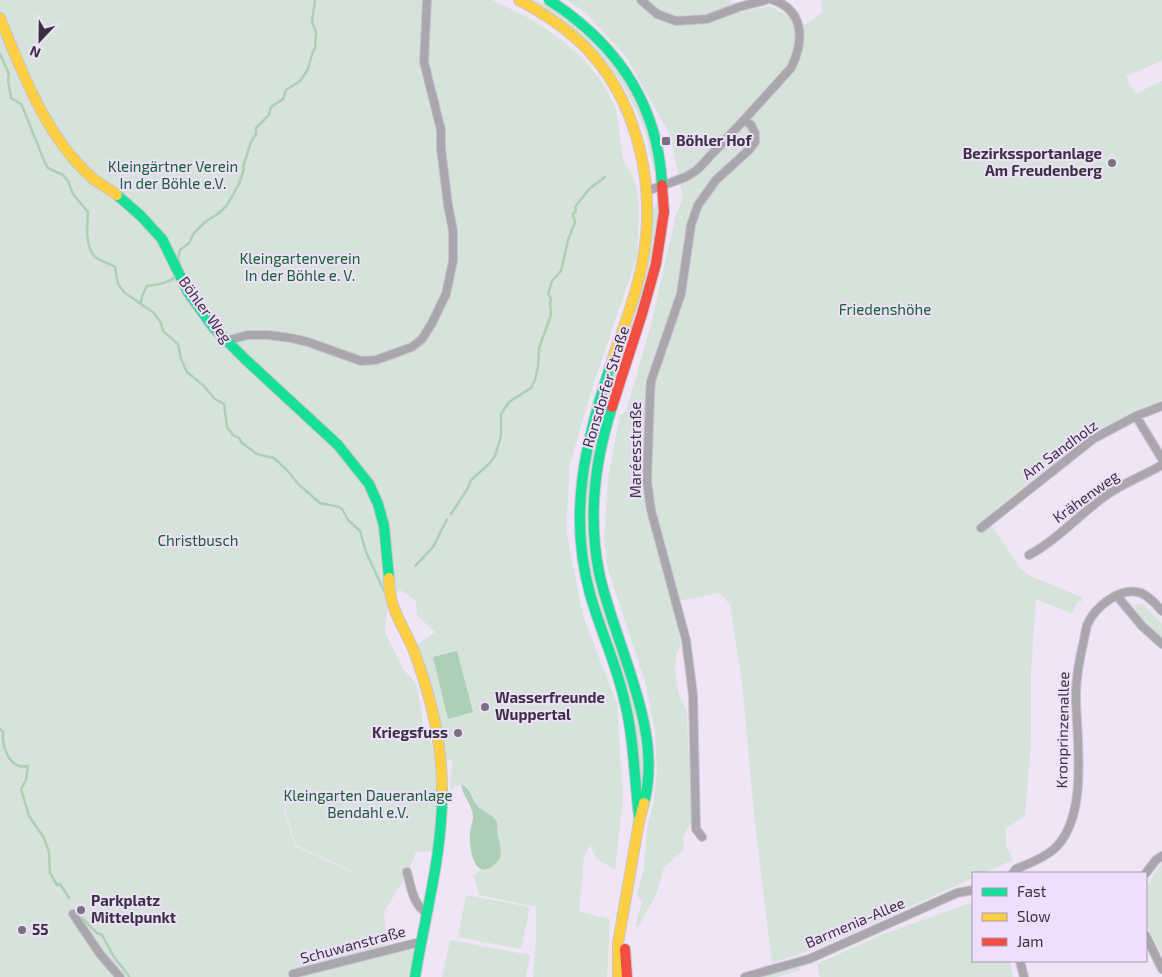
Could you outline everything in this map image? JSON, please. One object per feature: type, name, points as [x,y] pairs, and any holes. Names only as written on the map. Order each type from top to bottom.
[{"type":"main road","name":"Ronsdorfer Straße","points":[[519,0],[546,14],[571,32],[587,47],[607,73],[625,105],[638,140],[645,170],[647,221],[641,270],[592,425],[583,469],[579,517],[583,566],[589,593],[620,682],[628,711],[640,819]]},
{"type":"main road","name":"Ronsdorfer Straße","points":[[549,0],[583,24],[598,38],[613,55],[633,84],[654,130],[663,167],[664,221],[658,261],[605,429],[597,469],[593,507],[594,547],[599,574],[607,603],[632,673],[644,725],[648,785],[640,819],[618,943],[618,977]]},
{"type":"main road","name":"Böhler Weg","points":[[0,18],[40,109],[62,142],[88,174],[145,220],[164,242],[179,276],[193,298],[226,341],[322,430],[354,464],[371,486],[380,510],[387,542],[391,604],[412,644],[422,674],[439,743],[443,780],[439,849],[427,913]]},
{"type":"main road","points":[[415,977],[420,942],[427,913]]},
{"type":"main road","name":"Ronsdorfer Straße","points":[[621,930],[627,977]]},
{"type":"street","points":[[226,341],[248,335],[284,337],[308,342],[361,361],[376,360],[412,347],[422,339],[432,323],[446,294],[453,261],[453,231],[440,130],[424,62],[427,0]]},
{"type":"street","points":[[641,0],[658,14],[667,18],[683,20],[707,19],[739,7],[766,0]]},
{"type":"street","points":[[647,190],[691,175],[697,170],[791,68],[796,58],[799,44],[799,27],[796,16],[781,3],[773,0]]},
{"type":"street","name":"Maréesstraße","points":[[702,836],[696,829],[693,695],[686,640],[651,510],[648,490],[647,447],[650,395],[651,381],[680,294],[691,224],[698,205],[716,180],[749,150],[755,142],[755,133],[751,125],[744,120]]},
{"type":"street","name":"Am Sandholz","points":[[981,528],[1093,439],[1136,416],[1162,406]]},
{"type":"street","points":[[1136,416],[1162,459]]},
{"type":"street","name":"Krähenweg","points":[[1029,555],[1042,548],[1107,495],[1127,482],[1136,480],[1162,465]]},
{"type":"street","name":"Kronprinzenallee","points":[[1014,872],[1016,869],[1053,850],[1061,841],[1070,824],[1073,814],[1079,760],[1076,699],[1077,672],[1090,619],[1100,606],[1124,593],[1140,592],[1162,611]]},
{"type":"street","points":[[1117,596],[1142,626],[1162,644]]},
{"type":"street","points":[[1147,872],[1156,860],[1162,856]]},
{"type":"street","points":[[407,872],[419,908],[427,913]]},
{"type":"street","name":"Barmenia-Allee","points":[[745,977],[809,959],[957,893],[972,890]]},
{"type":"street","points":[[73,914],[100,954],[120,977]]},
{"type":"street","points":[[1147,938],[1162,969]]},
{"type":"street","name":"Schuwanstraße","points":[[293,974],[420,942]]},
{"type":"street","points":[[1020,962],[1024,977]]},
{"type":"green space","name":"Christbusch","points":[[0,0],[492,0],[531,19],[559,38],[580,56],[601,80],[616,109],[623,158],[636,184],[639,210],[637,257],[595,379],[570,463],[566,531],[583,616],[617,704],[623,799],[615,870],[596,858],[590,845],[584,856],[579,912],[610,919],[607,977],[533,977],[536,907],[479,895],[473,875],[482,869],[486,869],[501,848],[497,825],[477,805],[467,787],[461,784],[450,790],[452,760],[442,758],[416,646],[435,632],[417,615],[416,601],[400,590],[388,598],[385,632],[403,669],[416,684],[422,713],[422,732],[429,735],[439,774],[433,851],[416,852],[409,871],[384,912],[389,952],[399,949],[414,950],[409,977],[0,977]],"holes":[[[289,779],[285,810],[296,845],[349,870],[366,885],[349,871],[295,846],[284,810]]]},
{"type":"green space","points":[[529,0],[546,4],[579,28],[613,64],[638,106],[654,152],[657,176],[645,132],[626,91],[614,72],[584,39],[549,12]]},
{"type":"green space","name":"Friedenshöhe","points":[[567,0],[730,0],[736,13],[770,6],[805,25],[823,11],[821,0],[1162,0],[1162,61],[1126,76],[1135,94],[1162,81],[1162,400],[1133,411],[1085,438],[986,517],[1021,569],[1030,576],[1083,598],[1081,602],[1078,601],[1072,614],[1036,599],[1031,671],[1031,742],[1025,816],[1006,828],[1006,846],[1013,860],[986,872],[972,872],[972,878],[849,935],[772,963],[755,824],[742,682],[730,605],[720,593],[673,602],[681,645],[676,655],[675,670],[678,692],[687,712],[688,748],[693,762],[691,824],[683,836],[684,850],[664,867],[656,895],[638,927],[636,927],[642,901],[637,895],[644,868],[647,828],[653,804],[657,771],[655,732],[646,685],[608,569],[604,540],[608,478],[620,415],[626,411],[651,325],[676,215],[683,197],[670,135],[625,55],[586,13]]},
{"type":"green space","points":[[659,198],[650,266],[642,301],[598,437],[591,472],[587,508],[590,559],[599,597],[633,699],[637,718],[642,757],[643,776],[641,787],[589,564],[586,514],[590,468],[599,422],[637,304],[648,259],[654,210]]},
{"type":"green space","points":[[1142,604],[1162,623],[1162,638],[1139,615],[1135,606]]},
{"type":"green space","points":[[1162,864],[1162,954],[1147,924],[1147,887]]},
{"type":"green space","points":[[466,895],[530,907],[521,949],[458,937]]},
{"type":"green space","points":[[972,902],[972,962],[1010,962],[1013,977],[820,977],[817,964],[881,935]]},
{"type":"green space","points":[[450,940],[530,955],[526,977],[442,977]]},
{"type":"green space","points":[[797,966],[802,970],[777,977],[759,977]]},
{"type":"shaded area","points":[[457,651],[473,712],[448,719],[433,657]]},
{"type":"shaded area","points":[[461,784],[469,790],[478,806],[497,821],[501,849],[500,858],[493,866],[486,869],[480,869],[473,859],[470,831],[473,816]]},
{"type":"waterway","points":[[181,267],[178,258],[180,250],[189,243],[194,233],[205,222],[227,205],[239,184],[251,142],[256,134],[256,128],[269,115],[271,107],[283,99],[286,90],[300,81],[308,69],[315,48],[316,32],[312,22],[315,0]]},
{"type":"waterway","points":[[0,54],[9,74],[11,98],[21,104],[45,163],[48,168],[63,175],[68,181],[73,194],[88,212],[88,240],[94,256],[115,267],[118,284],[124,292],[154,313],[161,323],[163,331],[178,344],[181,359],[187,372],[203,385],[215,399],[224,404],[227,427],[233,435],[257,454],[274,458],[298,484],[320,503],[342,509],[348,520],[360,531],[366,552],[385,593]]},
{"type":"waterway","points":[[451,514],[471,480],[495,456],[501,436],[501,414],[509,402],[531,388],[535,380],[539,348],[551,315],[551,299],[548,294],[552,281],[561,271],[568,240],[575,222],[573,214],[576,211],[575,207],[589,189],[605,177]]},
{"type":"waterway","points":[[141,303],[147,286],[166,282],[176,276]]},
{"type":"waterway","points":[[415,566],[433,547],[447,519]]},
{"type":"waterway","points":[[0,729],[3,732],[5,750],[11,761],[21,766],[28,766],[26,780],[21,789],[29,816],[44,838],[49,852],[50,873],[57,885],[60,884],[69,898]]},
{"type":"waterway","points":[[82,918],[97,933],[102,935],[114,957],[129,976]]},
{"type":"traffic: fast","points":[[549,0],[595,36],[614,56],[630,78],[652,128],[659,155],[662,185]]},
{"type":"traffic: fast","points":[[117,195],[141,216],[162,239],[188,292],[213,327],[338,445],[369,484],[378,504],[384,526],[389,578]]},
{"type":"traffic: fast","points":[[610,367],[593,423],[587,451],[582,479],[580,535],[590,594],[617,672],[627,713],[632,742],[639,816]]},
{"type":"traffic: fast","points":[[612,407],[601,447],[595,489],[594,530],[599,572],[606,600],[643,716],[648,745],[648,774],[644,803]]},
{"type":"traffic: fast","points":[[415,977],[437,861],[442,814],[442,790]]},
{"type":"traffic: slow","points":[[519,0],[545,15],[569,33],[602,66],[628,113],[637,139],[643,165],[646,192],[645,246],[635,292],[610,367]]},
{"type":"traffic: slow","points":[[0,18],[26,81],[47,122],[73,159],[95,181],[117,195]]},
{"type":"traffic: slow","points":[[389,578],[394,609],[415,654],[431,704],[438,738],[442,790]]},
{"type":"traffic: slow","points":[[618,977],[618,943],[644,803]]},
{"type":"traffic: jam","points":[[612,407],[656,264],[664,212],[662,185]]},
{"type":"traffic: jam","points":[[625,949],[627,977]]},
{"type":"place","name":"Böhler Hof","points":[[666,141]]},
{"type":"place","name":"Bezirkssportanlage Am Freudenberg","points":[[1112,163]]},
{"type":"place","name":"Wasserfreunde Wuppertal","points":[[485,707]]},
{"type":"place","name":"Kriegsfuss","points":[[458,733]]},
{"type":"place","name":"Parkplatz Mittelpunkt","points":[[81,910]]},
{"type":"place","name":"55","points":[[22,930]]},
{"type":"park label","name":"Kleingärtner Verein In der Böhle e.V.","points":[[173,176]]},
{"type":"park label","name":"Kleingartenverein In der Böhle e. V.","points":[[300,268]]},
{"type":"park label","name":"Kleingarten Daueranlage Bendahl e.V.","points":[[368,804]]}]
